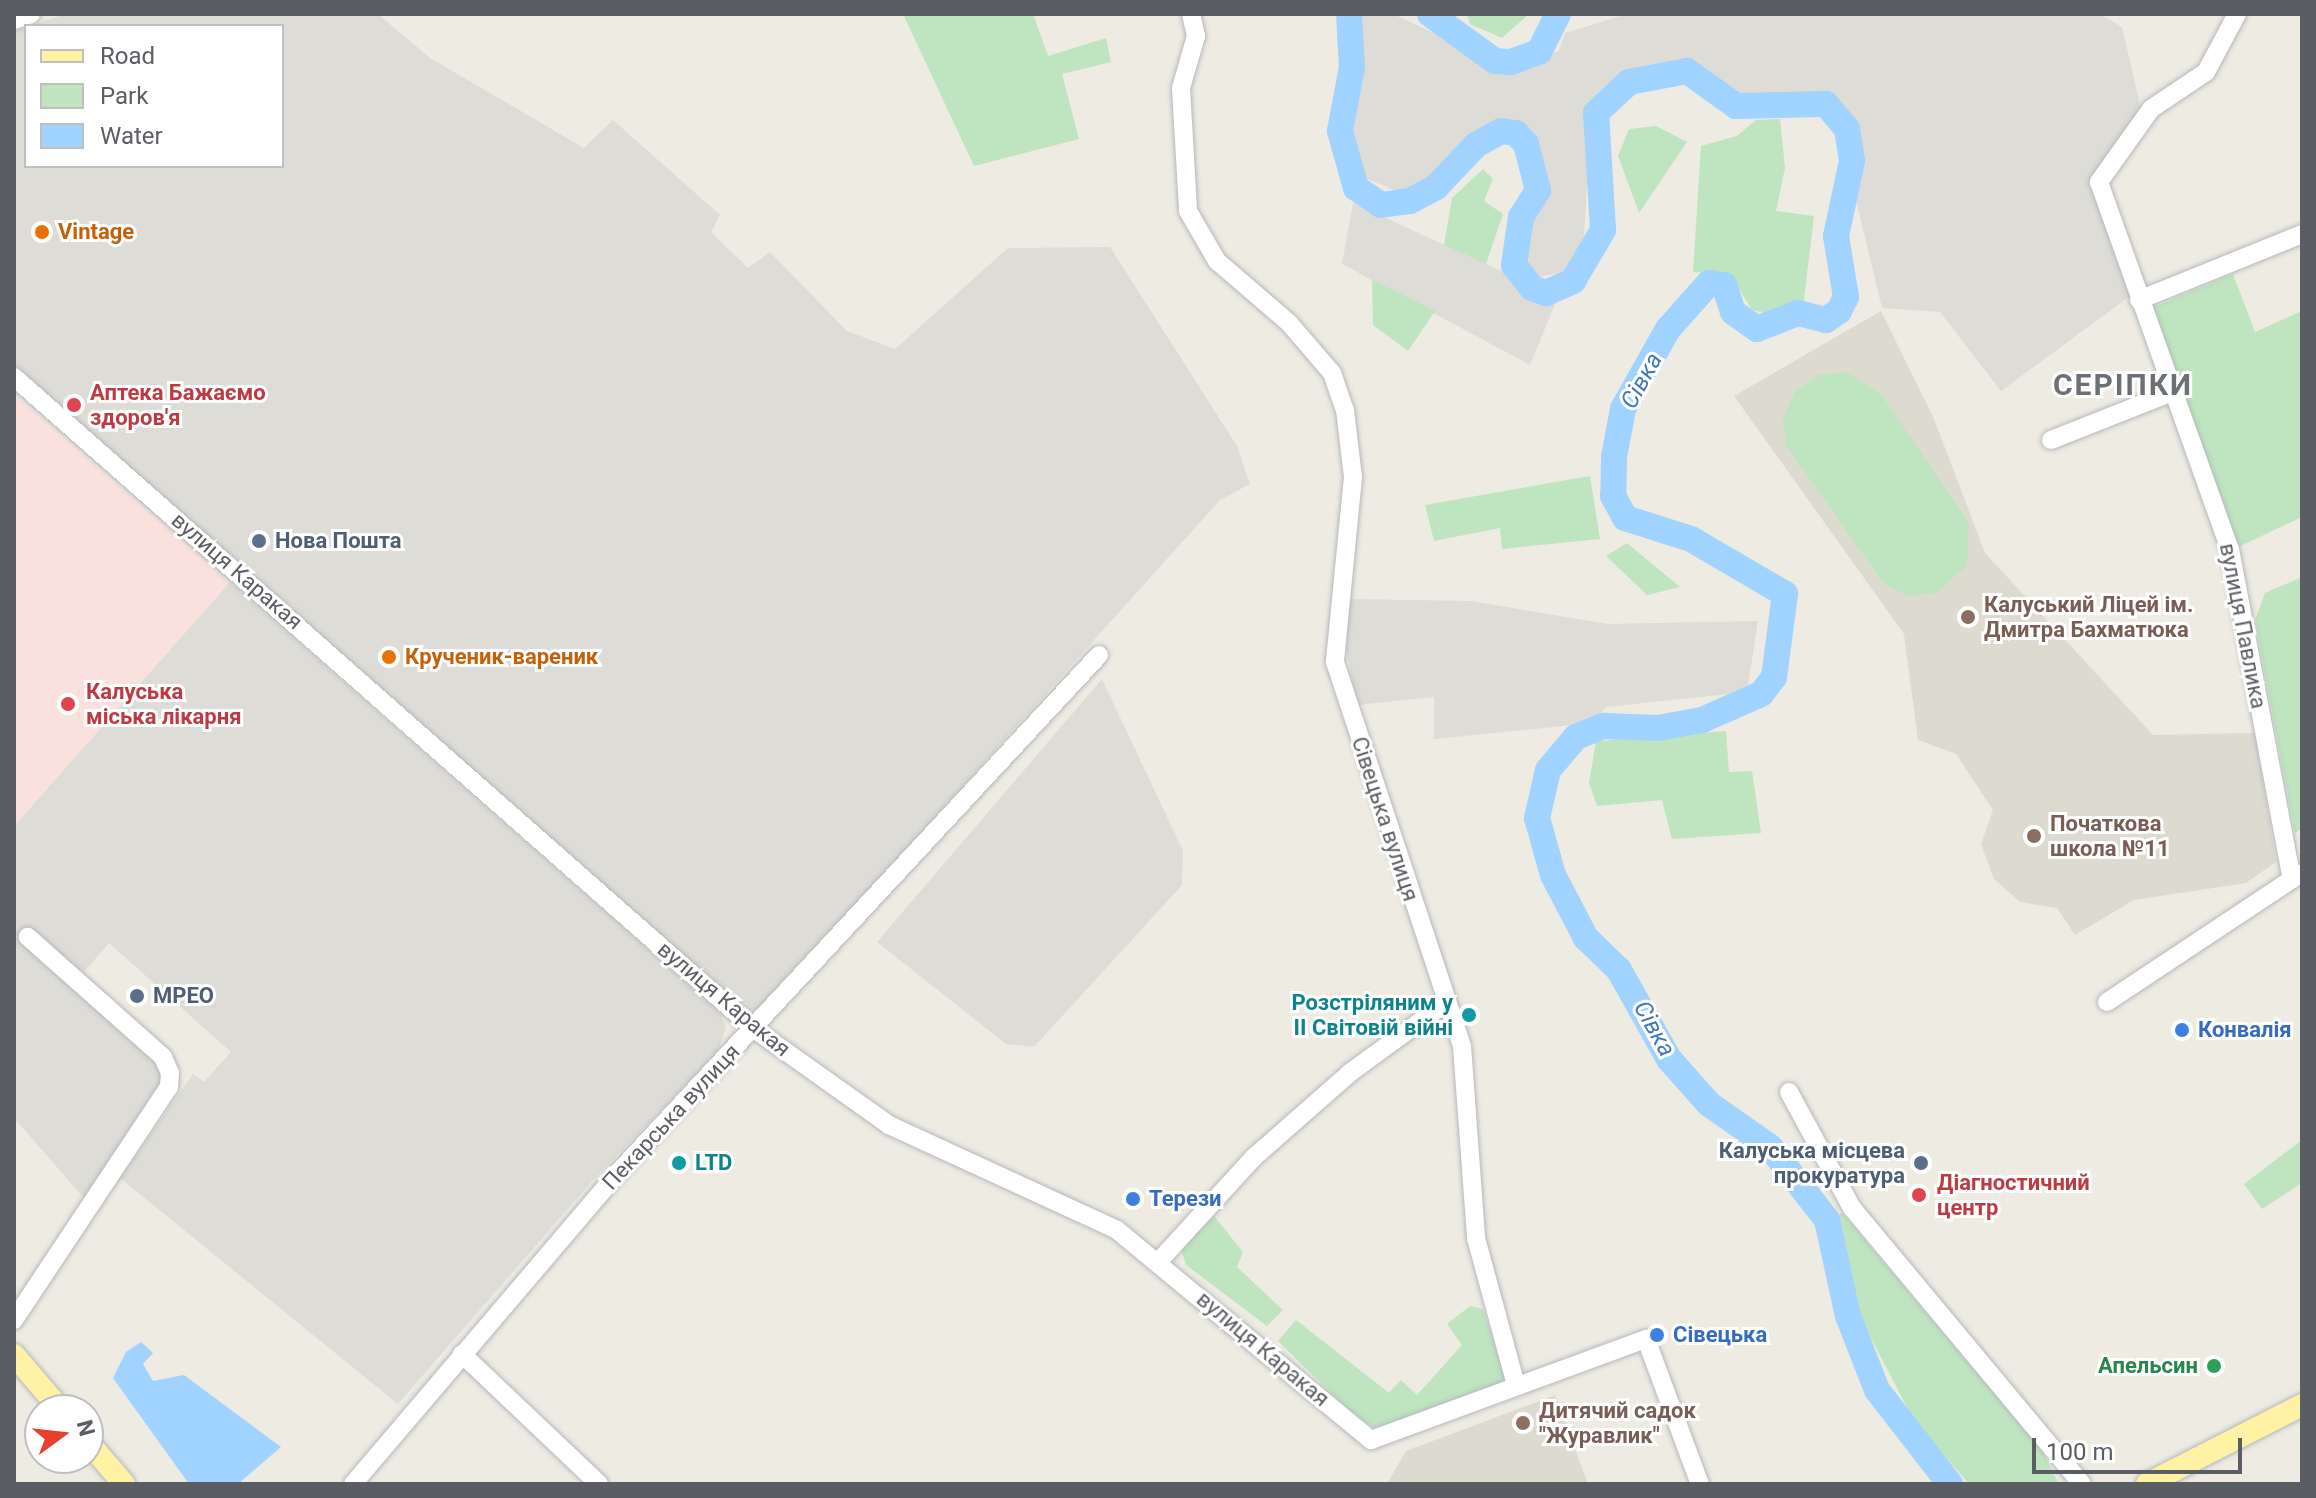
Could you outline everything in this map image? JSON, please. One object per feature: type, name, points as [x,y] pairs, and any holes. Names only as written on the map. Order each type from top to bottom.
[{"type":"main road","points":[[14,1355],[47,1394]]},
{"type":"main road","points":[[2147,1484],[2302,1405]]},
{"type":"main road","points":[[104,1461],[124,1484]]},
{"type":"street","points":[[14,20],[31,14]]},
{"type":"street","name":"Сівецька вулиця","points":[[1191,14],[1196,36],[1181,88],[1188,211],[1217,261],[1289,323],[1332,373],[1345,410],[1353,477],[1335,662],[1447,1002],[1468,1091],[1476,1238],[1516,1385]]},
{"type":"street","name":"вулиця Павлика","points":[[2237,14],[2206,72],[2151,109],[2099,182],[2230,549],[2297,876]]},
{"type":"street","points":[[2139,300],[2302,234]]},
{"type":"street","name":"вулиця Каракая","points":[[14,377],[754,1029],[889,1125],[1117,1230],[1160,1260],[1371,1440],[1516,1385]]},
{"type":"street","points":[[2051,440],[2172,392]]},
{"type":"street","name":"Пекарська вулиця","points":[[353,1484],[462,1354],[754,1029],[1099,655]]},
{"type":"street","points":[[2107,1002],[2297,876]]},
{"type":"street","points":[[14,1320],[169,1087],[170,1073],[163,1057],[28,937]]},
{"type":"street","points":[[1160,1260],[1253,1158],[1351,1072],[1447,1002]]},
{"type":"street","points":[[1789,1092],[1852,1208],[2082,1484]]},
{"type":"street","points":[[1516,1385],[1646,1339],[1700,1484]]},
{"type":"street","points":[[462,1354],[599,1484]]},
{"type":"shaded area","points":[[66,14],[378,14],[430,58],[584,148],[613,120],[720,215],[711,232],[748,268],[770,252],[847,331],[895,349],[1008,248],[1110,247],[1237,446],[1250,484],[1220,500],[754,1018],[14,365],[14,31],[24,28],[24,168],[284,168],[284,24],[35,24]]},
{"type":"shaded area","points":[[1360,14],[1393,14],[1509,68],[1559,51],[1565,33],[1627,14],[2099,14],[2122,27],[2142,113],[2093,180],[2130,296],[2001,391],[1940,312],[1882,308],[1856,200],[1859,154],[1843,114],[1821,100],[1738,101],[1691,67],[1627,78],[1591,109],[1584,237],[1570,271],[1540,277],[1525,262],[1541,169],[1515,128],[1470,142],[1411,197],[1358,175],[1348,133]]},
{"type":"shaded area","points":[[1353,203],[1558,297],[1530,365],[1342,264]]},
{"type":"shaded area","name":"Калуський Ліцей ім. Дмитра Бахматюка","points":[[1881,311],[1934,419],[1985,553],[2153,735],[2255,733],[2276,862],[2246,883],[2134,900],[2075,935],[2057,908],[2020,902],[1994,879],[1981,844],[1993,810],[1956,754],[1918,740],[1904,634],[1734,396]]},
{"type":"shaded area","name":"Калуська міська лікарня","points":[[14,395],[230,582],[14,826]]},
{"type":"shaded area","points":[[230,582],[720,1013],[726,1027],[718,1051],[592,1181],[398,1404],[120,1178],[193,1074],[204,1082],[231,1052],[109,943],[72,986],[159,1065],[161,1089],[84,1198],[14,1118],[14,826]]},
{"type":"shaded area","points":[[1348,599],[1471,601],[1607,624],[1758,621],[1747,692],[1606,707],[1592,723],[1434,739],[1434,697],[1357,705],[1346,648]]},
{"type":"shaded area","points":[[1102,679],[1183,851],[1182,885],[1034,1047],[1006,1044],[877,942]]},
{"type":"shaded area","name":"Дитячий садок \"Журавлик\"","points":[[1555,1395],[1588,1484],[1387,1484],[1406,1451]]},
{"type":"green space","points":[[903,14],[1033,14],[1048,56],[1106,38],[1111,62],[1062,74],[1079,139],[974,166]]},
{"type":"green space","points":[[1467,14],[1529,14],[1502,38],[1470,24]]},
{"type":"green space","points":[[1780,119],[1785,168],[1776,211],[1814,216],[1803,308],[1779,316],[1752,310],[1730,274],[1693,272],[1701,146],[1737,136],[1756,120]]},
{"type":"green space","points":[[1656,126],[1687,142],[1639,213],[1618,156],[1629,129]]},
{"type":"green space","points":[[1483,169],[1493,179],[1484,201],[1503,214],[1486,264],[1444,245],[1452,198]]},
{"type":"green space","points":[[2233,274],[2255,332],[2302,311],[2302,517],[2234,549],[2149,309]]},
{"type":"green space","points":[[1372,280],[1435,311],[1408,351],[1373,325]]},
{"type":"green space","points":[[1846,372],[1881,394],[1969,523],[1967,565],[1937,593],[1909,596],[1884,584],[1786,445],[1783,417],[1795,391],[1818,375]]},
{"type":"green space","points":[[1590,476],[1600,539],[1502,549],[1500,528],[1434,541],[1425,505]]},
{"type":"green space","points":[[1627,543],[1680,587],[1647,595],[1606,556]]},
{"type":"green space","points":[[2302,577],[2302,828],[2295,833],[2255,620],[2265,593]]},
{"type":"green space","points":[[1726,731],[1729,772],[1752,771],[1761,833],[1672,839],[1662,800],[1597,806],[1589,783],[1596,741]]},
{"type":"green space","points":[[2302,1140],[2302,1183],[2262,1209],[2244,1184]]},
{"type":"green space","points":[[1842,1213],[2041,1449],[2059,1484],[1969,1484],[1913,1419],[1858,1313],[1834,1218]]},
{"type":"green space","points":[[1214,1216],[1243,1252],[1237,1267],[1283,1310],[1267,1326],[1186,1265],[1181,1248]]},
{"type":"green space","points":[[1470,1306],[1483,1309],[1507,1383],[1378,1429],[1357,1418],[1278,1341],[1296,1320],[1389,1393],[1401,1380],[1417,1395],[1462,1345],[1447,1324]]},
{"type":"water","points":[[141,1342],[153,1353],[143,1364],[153,1381],[184,1375],[281,1447],[238,1484],[189,1484],[113,1378],[126,1352]]},
{"type":"waterway","name":"Сівка","points":[[1349,14],[1352,67],[1340,131],[1356,188],[1381,205],[1410,201],[1436,187],[1476,145],[1501,131],[1516,133],[1526,144],[1538,190],[1521,217],[1514,265],[1532,288],[1546,293],[1573,281],[1603,230],[1596,113],[1629,82],[1687,71],[1736,106],[1826,104],[1847,129],[1852,161],[1836,236],[1846,297],[1839,311],[1826,320],[1798,313],[1757,329],[1733,312],[1724,285],[1709,283],[1668,329],[1623,409],[1614,457],[1613,496],[1625,518],[1691,539],[1785,594],[1774,677],[1761,694],[1702,720],[1658,728],[1603,726],[1576,737],[1548,770],[1537,818],[1553,875],[1586,938],[1619,970],[1669,1059],[1709,1104],[1770,1147],[1827,1220],[1848,1316],[1877,1390],[1950,1484]]},
{"type":"waterway","name":"Сівка","points":[[1430,14],[1495,61],[1511,62],[1539,52],[1558,14]]},
{"type":"place","name":"Vintage","points":[[42,232]]},
{"type":"place","name":"Аптека Бажаємо здоров'я","points":[[74,405]]},
{"type":"place","name":"Нова Пошта","points":[[259,541]]},
{"type":"place","name":"Калуський Ліцей ім. Дмитра Бахматюка","points":[[1968,617]]},
{"type":"place","name":"Крученик-вареник","points":[[389,657]]},
{"type":"place","name":"Калуська міська лікарня","points":[[68,704]]},
{"type":"place","name":"Початкова школа №11","points":[[2034,836]]},
{"type":"place","name":"МРЕО","points":[[137,996]]},
{"type":"place","name":"Розстріляним у II Світовій війні","points":[[1469,1015]]},
{"type":"place","name":"Конвалія","points":[[2182,1030]]},
{"type":"place","name":"LTD","points":[[679,1163]]},
{"type":"place","name":"Калуська місцева прокуратура","points":[[1921,1163]]},
{"type":"place","name":"Діагностичний центр","points":[[1919,1195]]},
{"type":"place","name":"Терези","points":[[1133,1199]]},
{"type":"place","name":"Сівецька","points":[[1657,1335]]},
{"type":"place","name":"Апельсин","points":[[2214,1366]]},
{"type":"place","name":"Дитячий садок \"Журавлик\"","points":[[1523,1423]]},
{"type":"district","name":"СЕРІПКИ","points":[[2123,385]]}]
